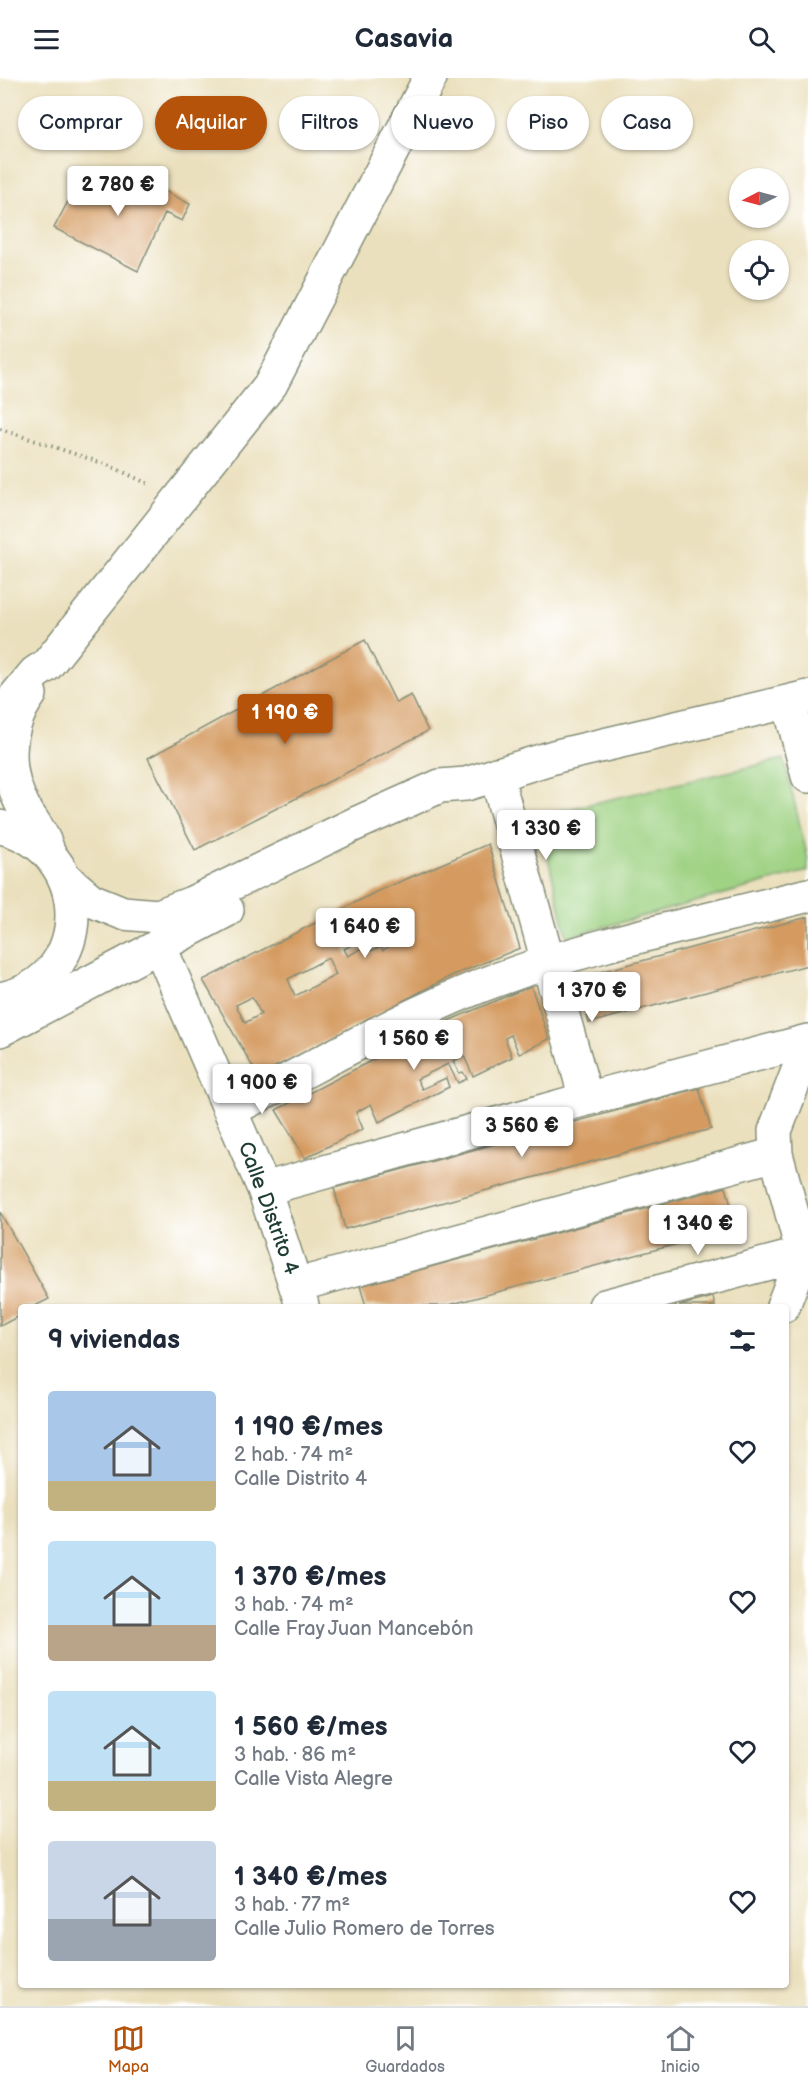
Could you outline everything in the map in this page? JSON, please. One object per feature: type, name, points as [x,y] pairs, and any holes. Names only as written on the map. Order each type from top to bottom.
[{"type":"street","points":[[0,715],[35,673],[47,665],[181,500],[271,384],[430,78]]},
{"type":"street","points":[[4,1001],[43,979],[65,950],[73,914],[57,865],[16,788],[9,751],[16,719],[23,703],[42,678],[47,665]]},
{"type":"street","points":[[0,827],[33,839],[91,900],[123,913],[158,916],[192,903],[440,786],[481,779],[593,747],[799,699],[808,776]]},
{"type":"street","points":[[0,1030],[332,854],[447,802],[481,779]]},
{"type":"street","points":[[481,779],[548,962],[586,1099]]},
{"type":"street","points":[[232,1109],[439,1004],[548,962],[808,895]]},
{"type":"street","points":[[43,979],[56,979],[81,970],[129,948],[159,945]]},
{"type":"street","name":"Calle Distrito 4","points":[[159,945],[232,1109],[264,1189],[300,1296]]},
{"type":"street","points":[[264,1189],[586,1099],[808,1043]]},
{"type":"street","points":[[784,1304],[803,1254],[776,1154],[775,1131],[808,1043]]},
{"type":"street","points":[[300,1296],[776,1154]]},
{"type":"street","points":[[613,1304],[803,1254]]},
{"type":"path","points":[[0,429],[108,465],[181,500]]},
{"type":"green space","points":[[784,759],[808,859],[808,871],[567,937],[538,816]]},
{"type":"building","points":[[84,171],[130,194],[138,177],[190,204],[182,221],[165,213],[138,271],[54,228]]},
{"type":"building","points":[[365,640],[396,703],[411,695],[428,731],[195,850],[148,758]]},
{"type":"building","points":[[488,844],[520,948],[451,976],[258,1076],[203,980],[376,892]],"holes":[[[394,931],[399,941],[383,950],[381,946],[371,951],[368,945],[348,956],[344,949],[375,932],[378,939]],[[328,958],[336,975],[295,996],[288,979]],[[252,997],[261,1014],[245,1023],[236,1005]]]},
{"type":"building","points":[[808,917],[808,965],[589,1023],[577,978]]},
{"type":"building","points":[[531,986],[549,1039],[519,1054],[511,1035],[505,1038],[512,1057],[473,1076],[464,1056],[453,1061],[459,1073],[463,1072],[467,1079],[458,1083],[448,1064],[417,1079],[422,1089],[446,1078],[449,1087],[379,1122],[371,1104],[356,1112],[363,1129],[305,1158],[276,1110],[448,1021]]},
{"type":"building","points":[[699,1088],[711,1129],[345,1229],[334,1188]]},
{"type":"building","points":[[726,1187],[737,1228],[452,1304],[365,1304],[360,1286]]},
{"type":"building","points":[[0,1212],[49,1299],[39,1304],[18,1304],[18,1317],[0,1326]]},
{"type":"building","points":[[713,1297],[715,1304],[687,1304]]}]
